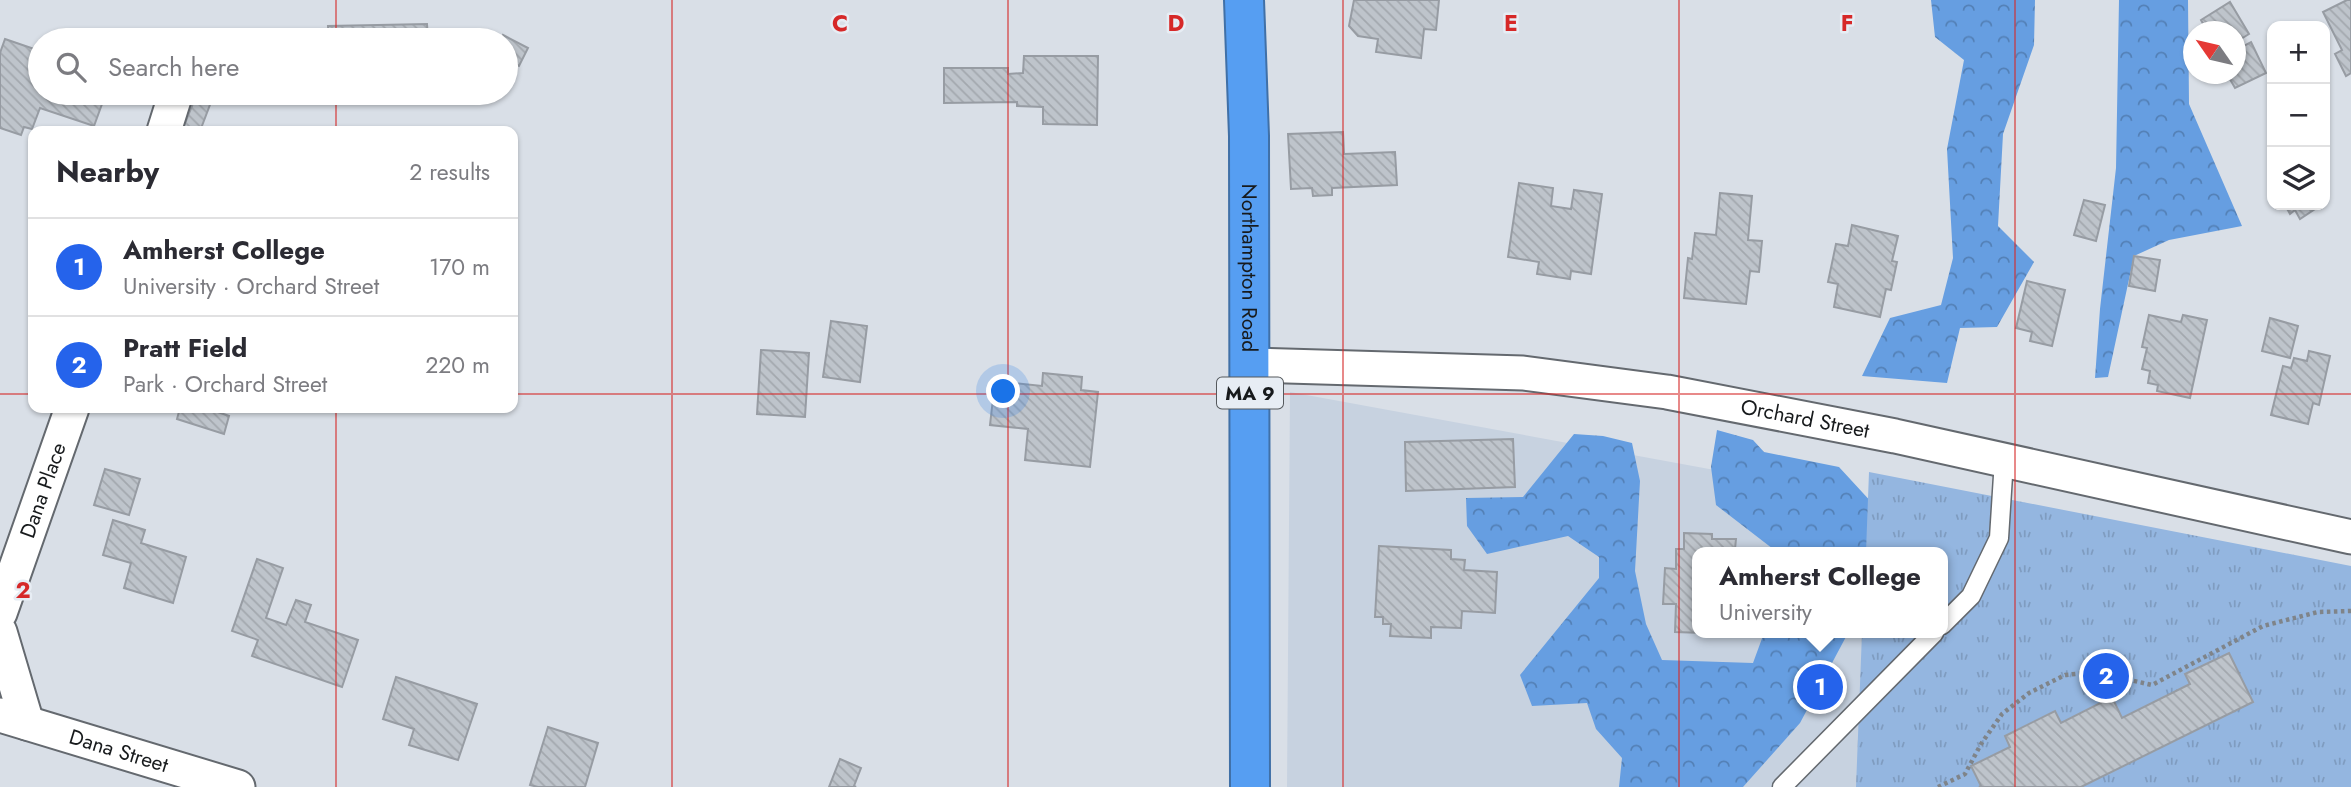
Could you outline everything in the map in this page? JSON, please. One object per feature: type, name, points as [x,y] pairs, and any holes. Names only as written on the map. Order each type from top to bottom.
[{"type":"highway","name":"Northampton Road","points":[[1244,0],[1249,136],[1251,365],[1250,787]]},
{"type":"street","points":[[165,126],[172,105]]},
{"type":"street","name":"Orchard Street","points":[[1251,365],[1464,370],[1579,379],[1667,392],[2004,460],[2351,537]]},
{"type":"street","name":"Dana Place","points":[[0,613],[70,413]]},
{"type":"street","points":[[0,632],[13,719]]},
{"type":"street","name":"Dana Street","points":[[13,719],[238,787]]},
{"type":"lane","points":[[1948,619],[1970,596],[1999,538],[2004,460]]},
{"type":"lane","points":[[1782,787],[1929,638]]},
{"type":"path","points":[[1938,787],[1965,774],[1981,744],[2002,714],[2029,693],[2065,675],[2095,672],[2152,685],[2263,626],[2318,612],[2351,611]]},
{"type":"shaded area","points":[[1290,392],[2351,587],[2351,787],[1287,787]]},
{"type":"green space","points":[[1931,0],[2035,0],[2034,45],[2003,134],[1998,226],[2034,262],[1997,327],[1960,328],[1947,383],[1862,376],[1890,318],[1941,305],[1953,258],[1947,149],[1964,60],[1935,37]]},
{"type":"green space","points":[[2119,0],[2188,0],[2188,21],[2183,21],[2183,84],[2189,84],[2189,104],[2242,226],[2169,240],[2134,256],[2108,377],[2095,378],[2100,309],[2116,168]]},
{"type":"green space","points":[[1717,430],[1753,440],[1764,452],[1839,467],[1886,518],[1881,547],[1771,547],[1716,505],[1711,467]]},
{"type":"green space","points":[[1574,434],[1603,436],[1632,443],[1640,481],[1635,571],[1646,624],[1662,660],[1753,663],[1762,638],[1845,638],[1800,723],[1743,787],[1619,787],[1622,758],[1596,729],[1587,703],[1532,706],[1520,675],[1599,578],[1599,557],[1568,536],[1487,554],[1467,526],[1466,498],[1523,497]]},
{"type":"green space","points":[[1869,472],[2351,566],[2351,787],[1856,787],[1862,638],[1948,638],[1948,547],[1866,547]]},
{"type":"building","points":[[1354,0],[1439,0],[1436,30],[1424,29],[1421,58],[1376,52],[1378,39],[1358,36],[1349,26]]},
{"type":"building","points":[[2351,0],[2351,73],[2346,76],[2335,54],[2342,50],[2330,21],[2323,12]]},
{"type":"building","points":[[2230,2],[2241,21],[2202,21]]},
{"type":"building","points":[[427,24],[427,28],[328,28]]},
{"type":"building","points":[[5,39],[28,47],[28,105],[102,105],[94,126],[40,108],[33,126],[24,127],[21,135],[0,128],[0,53]]},
{"type":"building","points":[[2251,42],[2266,73],[2246,83],[2246,45]]},
{"type":"building","points":[[518,43],[528,48],[518,65]]},
{"type":"building","points":[[1024,56],[1098,56],[1097,125],[1043,124],[1043,107],[1017,106],[1017,102],[944,103],[944,68],[1008,68],[1008,74],[1023,73]]},
{"type":"building","points":[[192,105],[210,105],[202,126],[184,126]]},
{"type":"building","points":[[1343,132],[1344,154],[1395,152],[1397,185],[1332,188],[1332,195],[1313,196],[1312,188],[1291,189],[1288,134]]},
{"type":"building","points":[[1519,183],[1553,188],[1551,206],[1571,209],[1574,190],[1602,194],[1591,274],[1571,271],[1570,279],[1537,274],[1539,262],[1508,257]]},
{"type":"building","points":[[1720,193],[1752,196],[1748,240],[1762,241],[1759,272],[1750,271],[1746,304],[1684,298],[1688,258],[1692,259],[1695,233],[1716,235]]},
{"type":"building","points":[[2084,200],[2105,205],[2096,241],[2074,235]]},
{"type":"building","points":[[2295,210],[2314,210],[2300,219]]},
{"type":"building","points":[[1852,225],[1898,236],[1892,261],[1897,262],[1891,290],[1886,289],[1880,317],[1834,307],[1838,284],[1828,282],[1836,244],[1848,246]]},
{"type":"building","points":[[2134,256],[2160,260],[2155,291],[2129,286]]},
{"type":"building","points":[[2027,281],[2065,290],[2052,346],[2030,341],[2032,332],[2016,328]]},
{"type":"building","points":[[2149,315],[2181,322],[2183,315],[2207,320],[2190,398],[2157,391],[2158,385],[2148,383],[2150,371],[2142,369],[2147,348],[2142,347]]},
{"type":"building","points":[[2270,318],[2298,326],[2290,358],[2262,351]]},
{"type":"building","points":[[831,321],[867,326],[860,382],[823,377]]},
{"type":"building","points":[[761,350],[809,353],[805,417],[757,414]]},
{"type":"building","points":[[2309,351],[2330,356],[2319,405],[2313,403],[2308,424],[2271,415],[2283,366],[2291,368],[2294,358],[2307,361]]},
{"type":"building","points":[[1043,373],[1082,377],[1081,390],[1098,392],[1090,467],[1025,460],[1028,429],[990,425],[995,381],[1042,386]]},
{"type":"building","points":[[179,413],[220,413],[229,416],[224,434],[177,419]]},
{"type":"building","points":[[1513,439],[1515,487],[1406,491],[1405,442]]},
{"type":"building","points":[[105,469],[140,479],[129,515],[94,505]]},
{"type":"building","points":[[113,520],[145,530],[141,543],[186,557],[173,603],[124,588],[131,563],[103,555]]},
{"type":"building","points":[[1684,533],[1712,534],[1712,539],[1736,539],[1735,547],[1692,547],[1692,633],[1675,632],[1676,604],[1663,604],[1665,568],[1676,569],[1676,549],[1684,549]]},
{"type":"building","points":[[1379,546],[1451,550],[1451,559],[1465,560],[1464,570],[1497,572],[1495,613],[1462,611],[1461,628],[1431,627],[1431,638],[1390,636],[1391,624],[1383,624],[1383,617],[1375,617]]},
{"type":"building","points":[[257,559],[283,568],[266,618],[286,625],[296,600],[311,605],[305,622],[358,640],[342,687],[252,656],[258,640],[232,631]]},
{"type":"building","points":[[2229,653],[2253,702],[2081,787],[1979,787],[1981,786],[1971,766],[2010,747],[2005,736],[2055,711],[2061,723],[2112,697],[2122,718],[2190,684],[2185,674]]},
{"type":"building","points":[[396,677],[477,704],[458,760],[409,745],[414,729],[383,719]]},
{"type":"building","points":[[548,727],[598,743],[585,787],[530,785]]},
{"type":"building","points":[[840,759],[861,768],[854,786],[856,787],[829,787]]},
{"type":"place","name":"Pratt Field","points":[[2106,676]]},
{"type":"place","name":"Amherst College","points":[[1820,687]]}]
